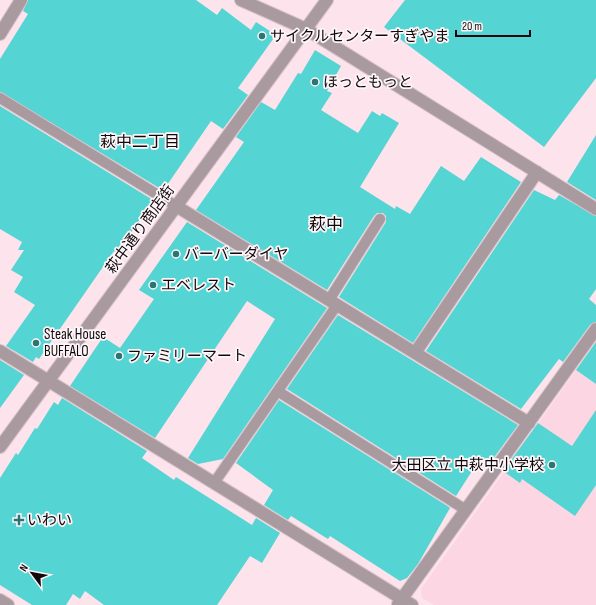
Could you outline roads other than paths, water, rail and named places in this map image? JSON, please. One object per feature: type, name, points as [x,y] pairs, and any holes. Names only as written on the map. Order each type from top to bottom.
[{"type":"street","points":[[0,34],[21,0]]},
{"type":"street","points":[[241,0],[306,29],[596,209]]},
{"type":"street","name":"萩中通り商店街","points":[[0,447],[327,0]]},
{"type":"street","points":[[415,353],[537,172]]},
{"type":"street","points":[[176,206],[529,422]]},
{"type":"street","points":[[0,351],[214,483],[404,603],[466,510],[596,329]]},
{"type":"street","points":[[0,600],[8,605]]},
{"type":"lane","points":[[0,98],[176,206]]},
{"type":"lane","points":[[214,483],[279,392],[333,302],[380,219]]},
{"type":"lane","points":[[279,392],[466,510]]},
{"type":"place","name":"サイクルセンターすぎやま","points":[[262,36]]},
{"type":"place","name":"ほっともっと","points":[[315,82]]},
{"type":"place","name":"バーバーダイヤ","points":[[176,254]]},
{"type":"place","name":"エベレスト","points":[[153,285]]},
{"type":"place","name":"Steak House BUFFALO","points":[[36,343]]},
{"type":"place","name":"ファミリーマート","points":[[119,356]]},
{"type":"place","name":"大田区立 中萩中小学校","points":[[552,465]]},
{"type":"place","name":"いわい","points":[[19,520]]},
{"type":"district","name":"萩中二丁目","points":[[140,141]]},
{"type":"district","name":"萩中","points":[[326,224]]}]
